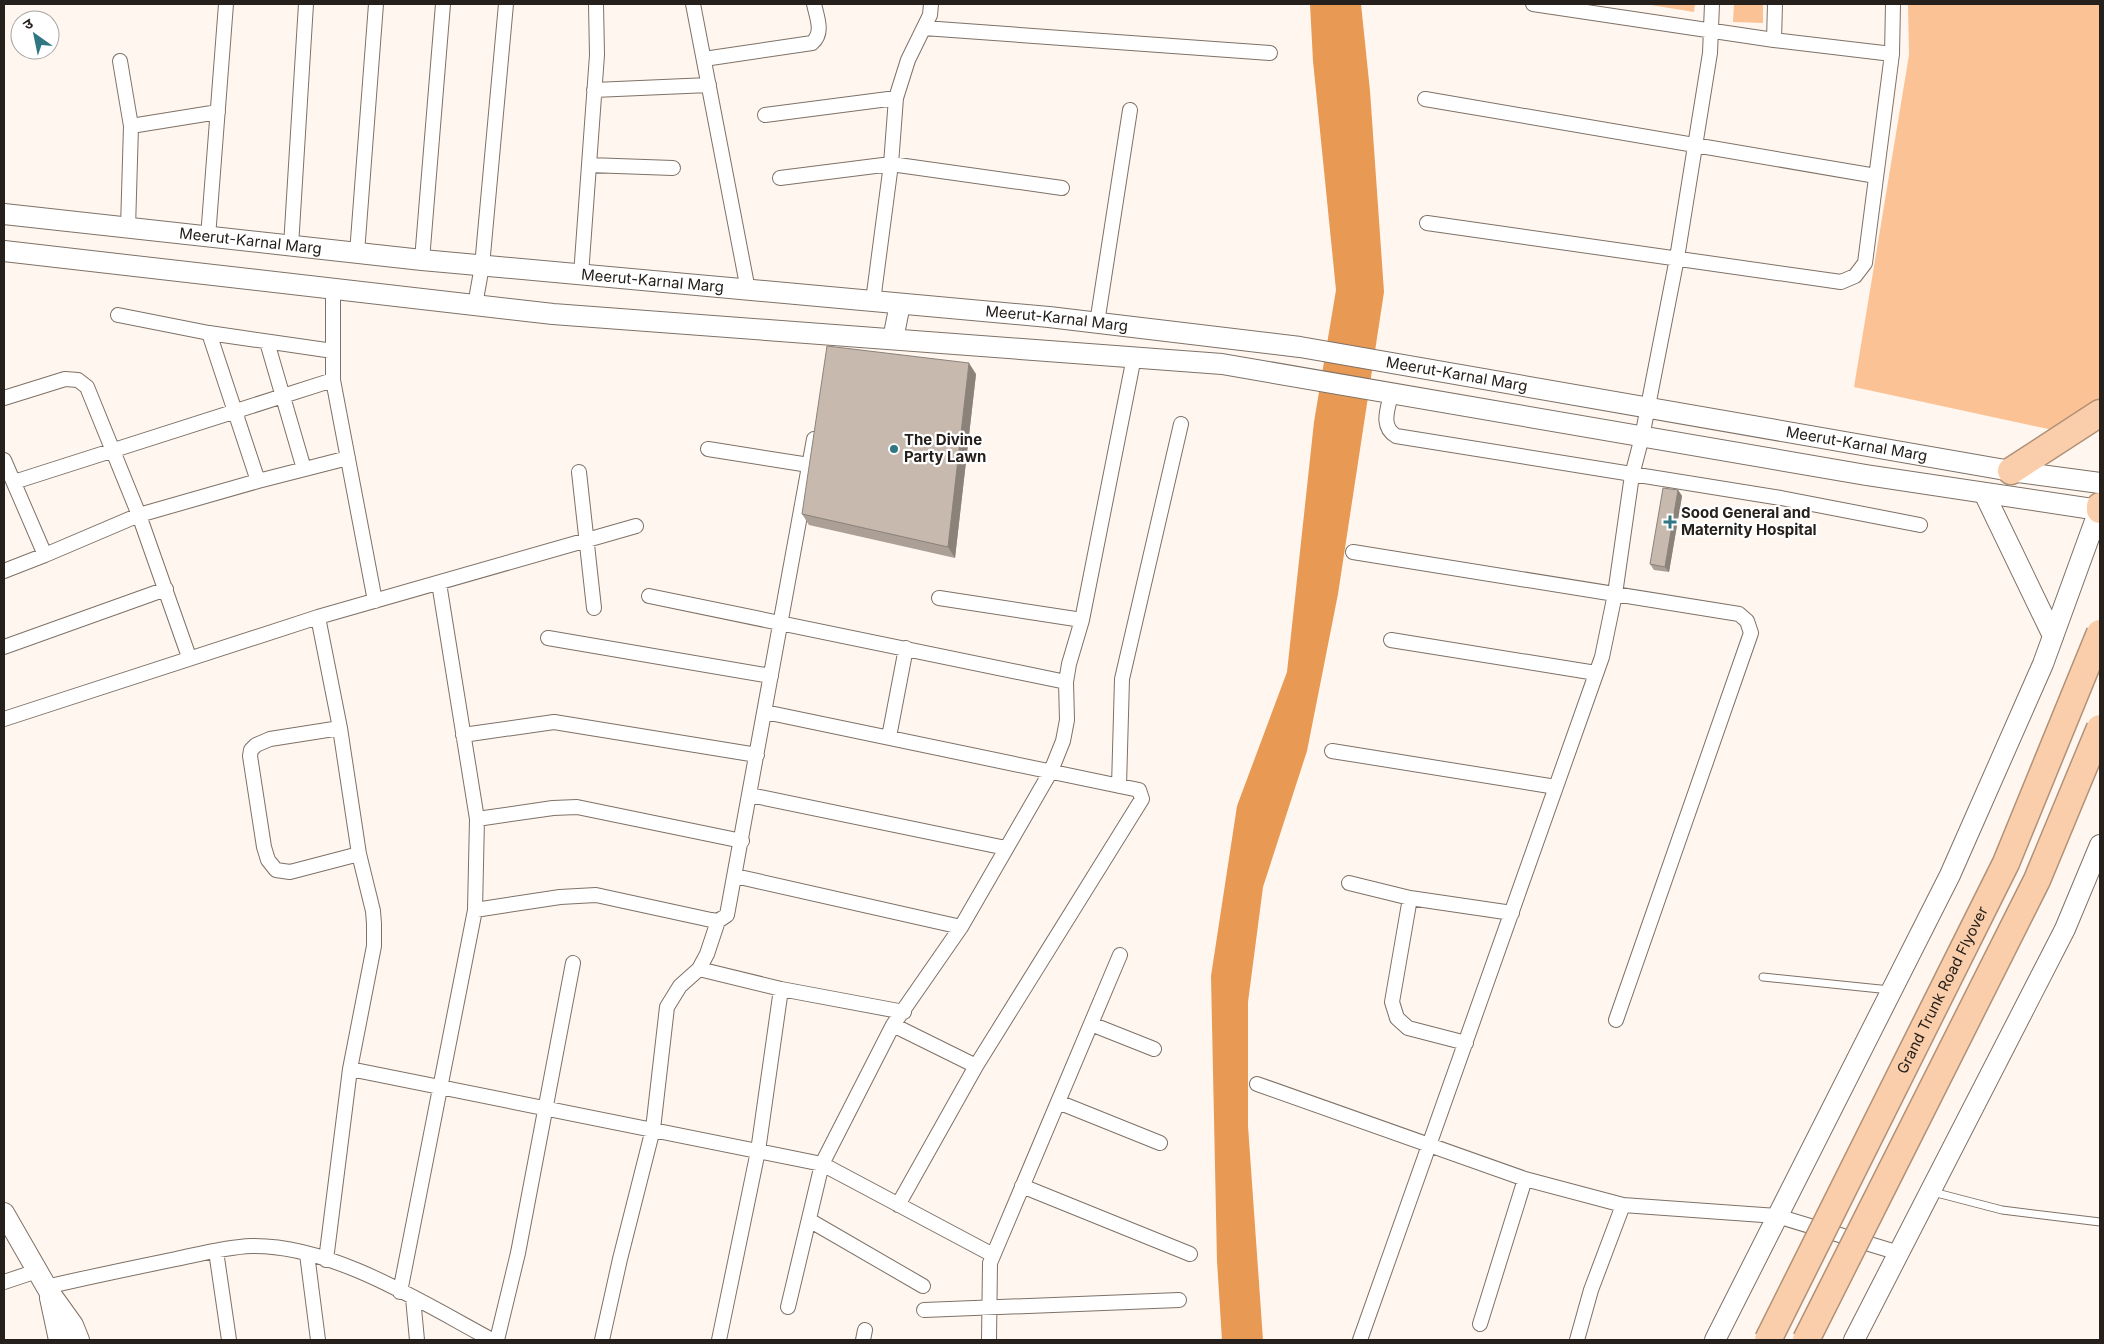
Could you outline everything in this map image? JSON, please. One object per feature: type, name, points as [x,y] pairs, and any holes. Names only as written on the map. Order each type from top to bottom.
[{"type":"highway","points":[[2011,471],[2100,413]]},
{"type":"highway","name":"Grand Trunk Road Flyover","points":[[1768,1340],[2006,864],[2100,633]]},
{"type":"highway","points":[[1806,1340],[2037,880],[2100,728]]},
{"type":"street","points":[[208,237],[226,4]]},
{"type":"street","points":[[292,246],[306,4]]},
{"type":"street","points":[[357,253],[376,4]]},
{"type":"street","points":[[422,260],[443,4]]},
{"type":"street","points":[[475,305],[482,266],[506,4]]},
{"type":"street","points":[[581,275],[597,56],[596,4]]},
{"type":"street","points":[[693,4],[748,290]]},
{"type":"street","points":[[704,59],[812,43],[820,32],[814,4]]},
{"type":"street","points":[[873,302],[896,98],[908,60],[924,28],[932,4]]},
{"type":"street","points":[[1534,4],[1774,40],[1892,54]]},
{"type":"street","points":[[1360,1340],[1602,657],[1615,594],[1632,475],[1648,409],[1677,258],[1712,30],[1712,4]]},
{"type":"street","points":[[1774,40],[1775,4]]},
{"type":"street","points":[[1427,222],[1841,282],[1855,276],[1865,263],[1892,54],[1893,4]]},
{"type":"street","points":[[924,28],[1270,53]]},
{"type":"street","points":[[120,61],[131,126],[128,228]]},
{"type":"street","points":[[594,90],[708,85]]},
{"type":"street","points":[[765,116],[896,98]]},
{"type":"street","points":[[1425,99],[1876,176]]},
{"type":"street","points":[[1097,323],[1130,110]]},
{"type":"street","points":[[131,126],[218,112]]},
{"type":"street","points":[[780,178],[890,164],[1062,188]]},
{"type":"street","points":[[589,165],[673,168]]},
{"type":"street","name":"Meerut-Karnal Marg","points":[[4,214],[482,266],[1097,323],[1300,347],[1927,457],[2011,471],[2100,482]]},
{"type":"street","name":"Meerut-Karnal Marg","points":[[4,251],[553,314],[832,340],[893,339],[1222,364],[1922,484],[2100,509]]},
{"type":"street","points":[[333,289],[333,380],[376,601]]},
{"type":"street","points":[[893,339],[900,304]]},
{"type":"street","points":[[118,315],[209,333],[333,351]]},
{"type":"street","points":[[209,333],[258,481]]},
{"type":"street","points":[[267,342],[304,469]]},
{"type":"street","points":[[788,1307],[822,1164],[893,1024],[904,1012],[961,927],[1052,771],[1063,741],[1067,720],[1066,682],[1082,620],[1134,357]]},
{"type":"street","points":[[4,398],[65,379],[78,380],[87,387],[139,515],[190,657]]},
{"type":"street","points":[[14,482],[333,380]]},
{"type":"street","points":[[1387,393],[1386,424],[1396,436],[1781,498],[1920,525]]},
{"type":"street","points":[[1119,786],[1122,679],[1181,424]]},
{"type":"street","points":[[602,1340],[653,1129],[667,1006],[680,986],[699,969],[707,954],[718,921],[729,912],[816,428]]},
{"type":"street","points":[[708,449],[809,465]]},
{"type":"street","points":[[1922,484],[1927,457]]},
{"type":"street","points":[[4,570],[45,555],[139,515],[348,458]]},
{"type":"street","points":[[4,460],[45,555]]},
{"type":"street","points":[[579,472],[594,608]]},
{"type":"street","points":[[1984,493],[2053,636]]},
{"type":"street","points":[[1714,1340],[1950,875],[2053,636],[2100,509]]},
{"type":"street","points":[[4,719],[190,657],[318,617],[636,526]]},
{"type":"street","points":[[1353,552],[1739,614],[1747,621],[1751,632],[1616,1020]]},
{"type":"street","points":[[400,1292],[475,910],[476,819],[438,583]]},
{"type":"street","points":[[4,647],[166,589]]},
{"type":"street","points":[[649,596],[1066,682]]},
{"type":"street","points":[[939,598],[1082,620]]},
{"type":"street","points":[[318,617],[340,728],[359,854],[374,911],[374,946],[350,1069],[326,1260]]},
{"type":"street","points":[[548,638],[771,676]]},
{"type":"street","points":[[1391,640],[1596,673]]},
{"type":"street","points":[[889,737],[906,648]]},
{"type":"street","points":[[765,712],[1139,790],[1142,799],[976,1066],[898,1205]]},
{"type":"street","points":[[463,735],[554,722],[757,755]]},
{"type":"street","points":[[340,728],[262,741],[251,750],[250,756],[264,847],[268,860],[276,870],[290,872],[359,854]]},
{"type":"street","points":[[1332,751],[1556,787]]},
{"type":"street","points":[[750,795],[1006,848]]},
{"type":"street","points":[[476,819],[553,808],[577,807],[742,841]]},
{"type":"street","points":[[1854,1340],[2065,929],[2099,854]]},
{"type":"street","points":[[735,876],[961,927]]},
{"type":"street","points":[[1349,883],[1410,898],[1512,914]]},
{"type":"street","points":[[475,910],[560,897],[596,895],[718,921]]},
{"type":"street","points":[[1410,898],[1392,1002],[1397,1018],[1408,1028],[1466,1043]]},
{"type":"street","points":[[990,1340],[990,1262],[1120,955]]},
{"type":"street","points":[[497,1340],[518,1253],[573,963]]},
{"type":"street","points":[[699,969],[780,989],[904,1012]]},
{"type":"street","points":[[719,1340],[758,1151],[780,989]]},
{"type":"street","points":[[893,1024],[976,1066]]},
{"type":"street","points":[[1091,1024],[1154,1049]]},
{"type":"street","points":[[350,1069],[822,1164],[993,1255]]},
{"type":"street","points":[[1257,1084],[1525,1179],[1622,1205],[1777,1216],[1899,1253]]},
{"type":"street","points":[[1058,1102],[1160,1143]]},
{"type":"street","points":[[1480,1324],[1525,1179]]},
{"type":"street","points":[[1022,1186],[1190,1254]]},
{"type":"street","points":[[1577,1340],[1591,1290],[1622,1205]]},
{"type":"street","points":[[4,1214],[44,1284],[73,1325],[79,1340]]},
{"type":"street","points":[[809,1220],[922,1286]]},
{"type":"street","points":[[4,1282],[44,1284],[250,1246],[307,1254],[372,1276],[492,1340]]},
{"type":"street","points":[[216,1251],[229,1340]]},
{"type":"street","points":[[307,1254],[318,1340]]},
{"type":"street","points":[[44,1284],[59,1340]]},
{"type":"street","points":[[413,1298],[417,1340]]},
{"type":"street","points":[[924,1310],[1179,1300]]},
{"type":"lane","points":[[1763,977],[1891,990]]},
{"type":"lane","points":[[1930,1192],[2002,1210],[2100,1222]]},
{"type":"shaded area","points":[[1310,4],[1361,4],[1370,91],[1384,292],[1338,594],[1307,751],[1263,887],[1248,1002],[1248,1126],[1263,1340],[1222,1340],[1217,1261],[1211,976],[1237,806],[1287,672],[1314,422],[1336,290],[1313,61]]},
{"type":"shaded area","points":[[1645,4],[1695,4],[1694,12]]},
{"type":"shaded area","points":[[1734,4],[1763,4],[1763,23],[1733,22]]},
{"type":"shaded area","points":[[1908,4],[2100,4],[2100,401],[2053,430],[1854,387],[1909,55]]},
{"type":"building","name":"The Divine Party Lawn","points":[[827,346],[969,363],[948,547],[802,514]]},
{"type":"building","points":[[1663,488],[1678,490],[1665,567],[1650,564]]},
{"type":"place","name":"The Divine Party Lawn","points":[[894,449]]},
{"type":"place","name":"Sood General and Maternity Hospital","points":[[1670,522]]}]
